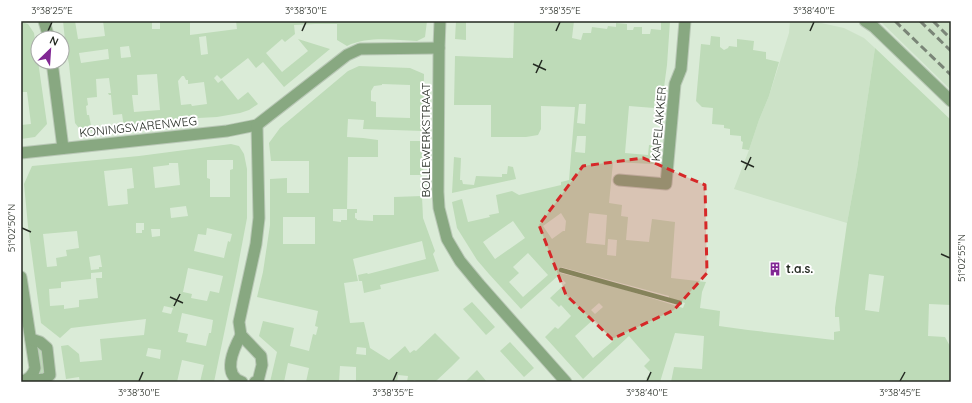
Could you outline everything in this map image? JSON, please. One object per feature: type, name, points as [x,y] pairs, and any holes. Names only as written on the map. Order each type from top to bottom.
[{"type":"street","name":"BOLLEWERKSTRAAT","points":[[440,21],[438,192],[439,208],[447,239],[460,261],[479,284],[566,382]]},
{"type":"street","name":"KAPELAKKER","points":[[619,180],[666,184],[675,84],[681,69],[686,21]]},
{"type":"street","points":[[865,21],[874,27],[951,102]]},
{"type":"street","name":"KONINGSVARENWEG","points":[[21,153],[227,131],[257,125],[347,55],[360,49],[439,48]]},
{"type":"street","points":[[53,70],[63,148]]},
{"type":"street","points":[[255,382],[258,381],[262,365],[261,356],[241,335],[239,322],[256,244],[259,218],[257,125]]},
{"type":"street","points":[[21,277],[35,368],[30,378],[22,381]]},
{"type":"street","points":[[241,335],[235,345],[230,368],[237,380],[242,382]]},
{"type":"street","points":[[22,381],[45,379],[50,375],[47,348],[40,342],[31,339]]},
{"type":"highlighted area","points":[[643,158],[705,185],[707,273],[674,310],[612,339],[566,295],[539,225],[583,166]]},
{"type":"shaded area","points":[[63,21],[75,21],[78,39],[105,36],[103,21],[152,21],[152,29],[160,29],[160,21],[190,21],[190,35],[237,29],[236,21],[427,21],[425,37],[417,41],[372,40],[347,46],[337,40],[337,24],[294,25],[295,34],[285,42],[282,39],[266,53],[282,72],[308,51],[298,39],[330,49],[284,87],[263,62],[256,68],[248,58],[221,79],[217,75],[214,78],[218,83],[222,80],[238,100],[248,92],[258,104],[249,110],[240,113],[217,117],[124,127],[122,114],[113,115],[111,95],[108,93],[111,93],[109,78],[96,79],[97,97],[87,98],[88,105],[86,106],[92,131],[82,130],[75,123],[70,70],[70,30],[64,30]],"holes":[[[206,36],[208,54],[201,55],[199,37]],[[129,46],[131,57],[121,58],[120,47]],[[108,49],[109,59],[81,63],[79,53]],[[157,74],[160,110],[134,112],[132,95],[138,95],[137,75]],[[182,76],[184,76],[186,80],[188,80],[188,84],[204,82],[207,104],[192,106],[191,104],[181,105],[178,81]]]},
{"type":"shaded area","points":[[456,21],[466,21],[466,40],[455,39]]},
{"type":"shaded area","points":[[505,21],[574,21],[572,38],[581,40],[583,33],[591,33],[592,27],[607,29],[608,26],[616,27],[616,23],[627,24],[627,30],[633,30],[634,27],[642,27],[642,34],[650,34],[651,29],[661,30],[661,21],[670,21],[667,65],[662,102],[654,101],[654,108],[629,106],[625,153],[648,155],[649,145],[661,146],[660,160],[653,164],[613,162],[609,203],[622,205],[621,216],[628,217],[626,240],[649,242],[652,219],[675,222],[671,278],[706,282],[702,292],[700,308],[720,311],[719,326],[834,340],[834,332],[840,331],[839,317],[835,317],[835,308],[875,48],[951,120],[951,305],[929,304],[928,336],[945,337],[951,348],[951,382],[671,382],[674,367],[702,369],[704,336],[675,333],[660,382],[647,382],[648,380],[646,378],[651,373],[644,366],[650,360],[629,336],[583,379],[545,337],[555,327],[558,329],[571,316],[561,305],[559,307],[550,298],[566,283],[559,276],[560,274],[521,309],[477,260],[457,228],[452,202],[462,199],[468,222],[490,217],[489,215],[499,213],[496,195],[512,191],[519,195],[561,185],[561,182],[569,180],[575,107],[541,106],[541,129],[538,135],[526,137],[491,137],[491,105],[454,105],[455,56],[513,58],[514,22]],"holes":[[[579,104],[586,104],[585,124],[577,123]],[[577,136],[586,136],[585,153],[575,152]],[[561,213],[566,221],[565,231],[552,239],[543,226]],[[589,213],[607,215],[605,245],[586,243]],[[513,221],[525,238],[495,259],[483,242]],[[608,239],[617,240],[616,256],[607,255]],[[528,253],[548,275],[523,297],[509,282],[519,273],[513,267]],[[561,267],[669,296],[669,298],[685,303],[683,308],[616,287],[560,273]],[[869,274],[884,276],[879,312],[865,310]],[[599,303],[603,307],[595,314],[591,310]],[[594,319],[613,341],[593,358],[575,336]]]},
{"type":"shaded area","points":[[790,21],[812,21],[844,28],[864,38],[875,48],[857,169],[847,223],[734,189],[769,96],[789,33]]},
{"type":"shaded area","points":[[880,21],[951,21],[951,90]]},
{"type":"shaded area","points":[[21,22],[28,24],[32,30],[30,30],[30,70],[39,70],[47,124],[35,137],[21,139],[21,125],[31,124],[27,92],[21,92]]},
{"type":"shaded area","points":[[711,36],[720,37],[720,47],[724,50],[729,46],[737,47],[737,39],[754,41],[753,50],[766,52],[766,59],[779,62],[769,96],[749,150],[742,149],[743,142],[741,141],[741,136],[730,135],[730,129],[724,128],[724,125],[712,124],[713,108],[702,107],[696,101],[701,44],[710,45]]},
{"type":"shaded area","points":[[359,66],[410,68],[424,74],[423,131],[363,129],[364,120],[348,119],[347,137],[378,140],[378,157],[348,157],[347,209],[357,209],[355,218],[357,220],[373,221],[373,215],[394,215],[394,197],[422,196],[423,218],[435,251],[433,254],[439,271],[380,285],[381,289],[364,293],[362,281],[359,281],[358,275],[368,274],[426,259],[422,241],[353,259],[358,281],[344,283],[350,323],[364,322],[370,348],[389,360],[405,346],[410,353],[414,350],[416,351],[435,333],[460,358],[436,382],[420,382],[414,380],[413,382],[407,382],[408,376],[398,375],[397,382],[356,382],[356,367],[340,366],[339,382],[306,382],[309,368],[288,363],[284,382],[270,382],[277,352],[259,336],[263,321],[294,328],[290,346],[309,351],[313,334],[316,335],[318,327],[315,326],[318,311],[257,297],[263,272],[270,225],[270,179],[287,178],[287,193],[309,193],[309,161],[271,161],[269,143],[280,128],[348,71]],"holes":[[[410,85],[410,118],[376,117],[376,102],[371,101],[371,91],[374,86]],[[333,209],[347,209],[347,220],[341,220],[341,222],[333,221]],[[283,217],[315,217],[315,244],[283,244]],[[357,347],[366,348],[366,355],[356,354]]]},
{"type":"shaded area","points":[[410,141],[424,141],[423,175],[410,175]]},
{"type":"shaded area","points":[[231,144],[239,146],[244,154],[247,169],[247,218],[214,382],[200,382],[204,365],[182,360],[177,382],[80,382],[79,377],[66,379],[61,346],[68,345],[79,354],[80,362],[102,360],[100,339],[144,335],[146,319],[71,328],[60,338],[41,323],[24,184],[32,166],[139,156]],"holes":[[[207,160],[233,160],[233,169],[230,170],[230,197],[210,197],[210,179],[207,178]],[[169,163],[178,163],[180,185],[155,188],[153,167],[169,165]],[[132,168],[134,188],[127,189],[128,204],[108,206],[104,171]],[[186,206],[188,216],[171,218],[170,208]],[[136,223],[144,223],[144,230],[142,230],[142,233],[136,233]],[[207,228],[232,234],[230,242],[228,241],[224,258],[194,251],[198,234],[206,235]],[[151,229],[160,229],[160,236],[152,237]],[[77,231],[79,248],[66,250],[67,256],[56,258],[57,266],[47,267],[43,234]],[[100,255],[102,267],[99,267],[99,269],[91,270],[89,257]],[[188,268],[223,276],[219,293],[210,291],[207,301],[191,298],[192,294],[183,292]],[[102,272],[102,278],[96,278],[98,298],[79,300],[79,307],[64,309],[64,305],[50,306],[49,289],[61,288],[61,282],[91,279],[91,273]],[[164,306],[173,308],[171,314],[162,312]],[[182,313],[213,320],[211,333],[209,333],[206,346],[186,342],[188,334],[178,332]],[[148,348],[161,350],[160,359],[146,356]]]},
{"type":"shaded area","points":[[454,157],[461,158],[460,180],[462,180],[463,184],[474,185],[476,176],[502,177],[502,174],[507,174],[508,166],[513,167],[516,179],[452,193]]},
{"type":"shaded area","points":[[472,302],[495,327],[486,335],[463,309]]},
{"type":"shaded area","points":[[510,342],[534,368],[524,377],[500,351]]},
{"type":"shaded area","points":[[39,346],[41,347],[45,373],[41,374],[39,373],[37,348]]},
{"type":"shaded area","points":[[477,370],[487,382],[465,382]]},
{"type":"waterway","points":[[561,270],[680,303]]},
{"type":"railway","points":[[895,21],[951,75]]},
{"type":"railway","points":[[920,21],[951,51]]},
{"type":"railway","points":[[933,21],[951,39]]},
{"type":"place","name":"t.a.s.","points":[[775,269]]}]
